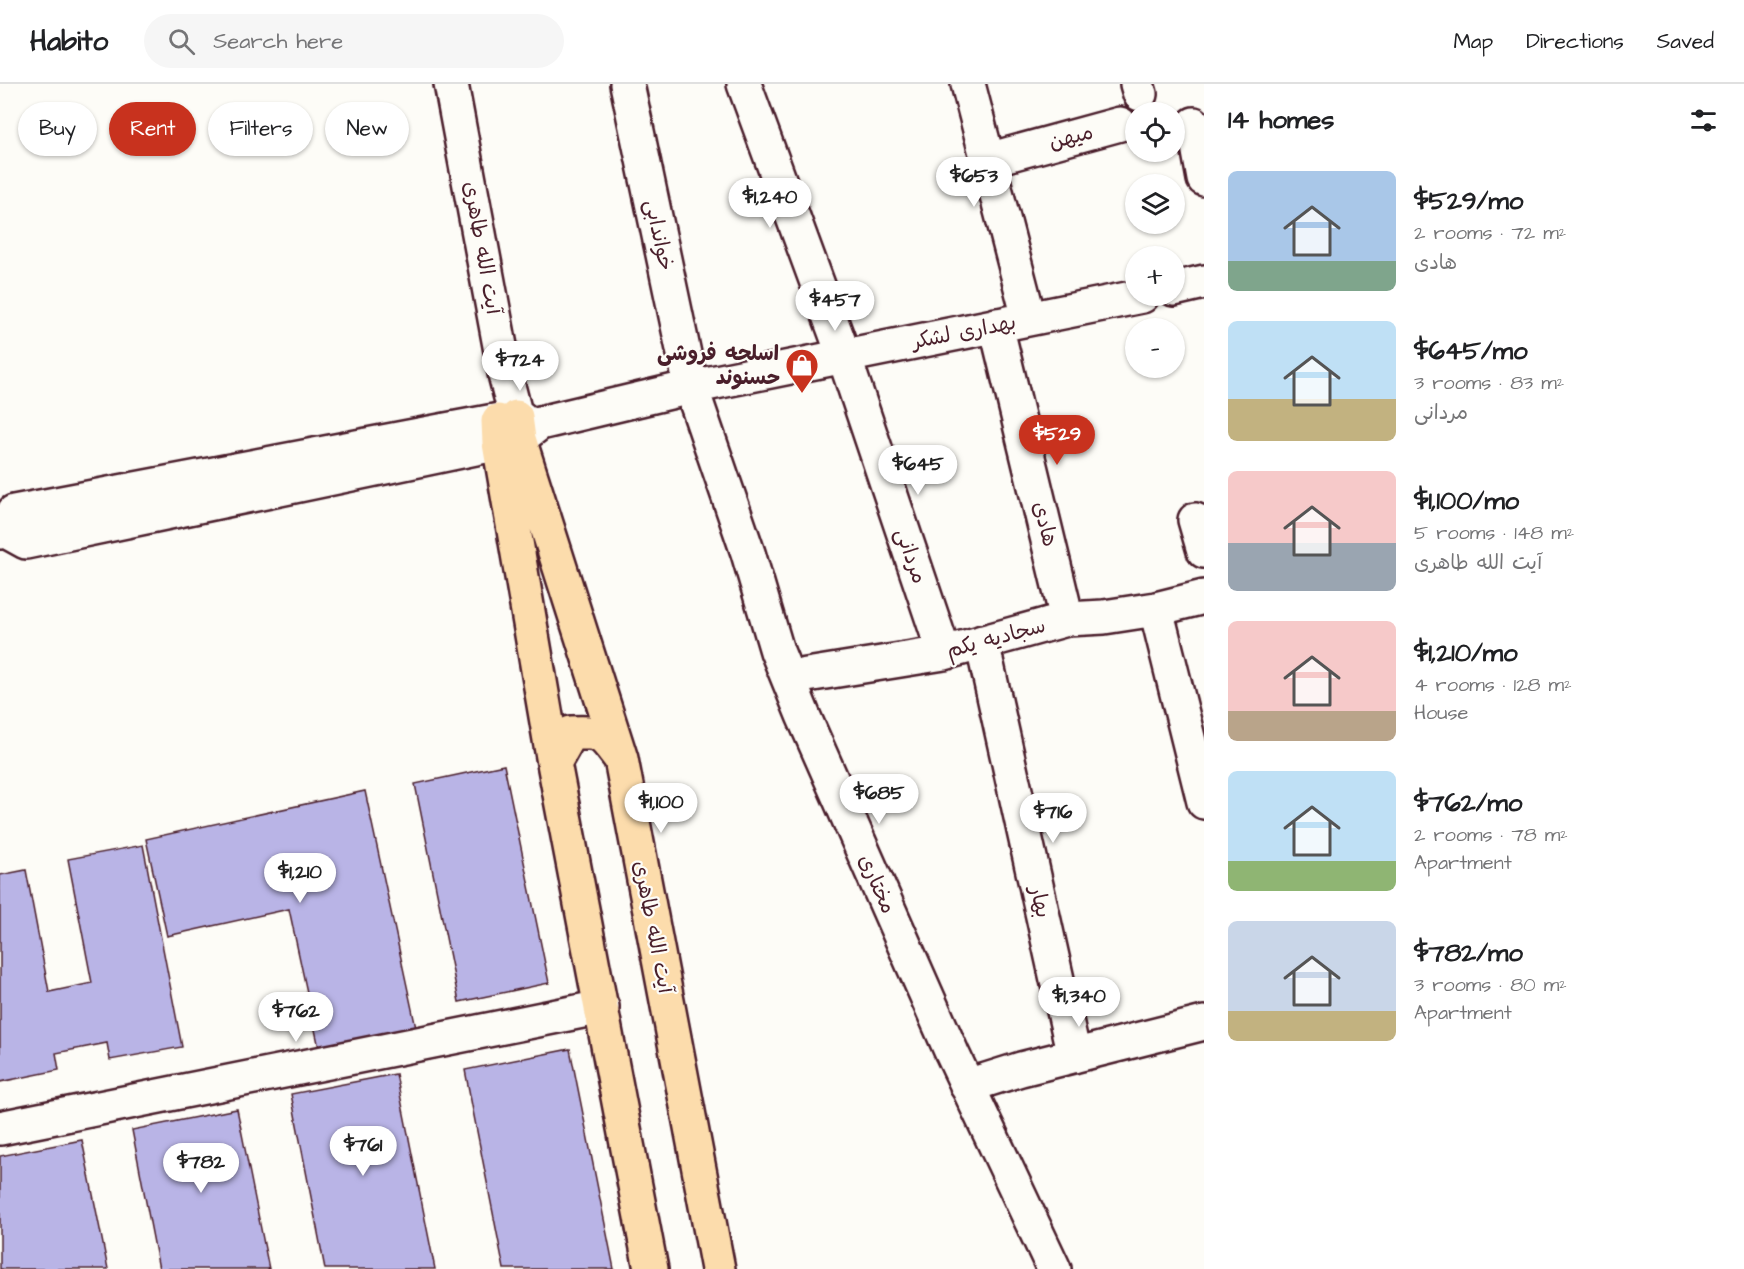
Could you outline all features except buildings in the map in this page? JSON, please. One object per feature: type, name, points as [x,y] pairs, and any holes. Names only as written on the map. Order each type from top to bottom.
[{"type":"main road","name":"آیت الله طاهری","points":[[514,429],[621,759],[718,1269]]},
{"type":"main road","points":[[514,429],[554,763],[651,1269]]},
{"type":"main road","points":[[554,763],[571,733],[596,732],[621,759]]},
{"type":"street","name":"آیت الله طاهری","points":[[452,84],[514,429]]},
{"type":"street","name":"خواندابی","points":[[627,84],[692,387]]},
{"type":"street","name":"مردانی","points":[[744,84],[844,356],[944,653]]},
{"type":"street","points":[[968,84],[1029,318]]},
{"type":"street","name":"میهن","points":[[988,160],[1120,124]]},
{"type":"street","points":[[1194,124],[1204,179]]},
{"type":"street","points":[[1185,286],[1204,282]]},
{"type":"street","name":"بهداری لشکر","points":[[3,532],[14,512],[514,429],[692,387],[1125,299]]},
{"type":"street","name":"هادی","points":[[996,325],[1067,619]]},
{"type":"street","name":"مختاری","points":[[692,387],[748,553],[777,651],[788,678],[884,901],[1054,1269]]},
{"type":"street","points":[[1195,520],[1204,551]]},
{"type":"street","name":"سجادیه یکم","points":[[788,678],[944,653],[1067,619],[1104,617],[1156,609],[1204,597]]},
{"type":"street","points":[[1156,609],[1202,782]]},
{"type":"street","name":"بهار","points":[[982,642],[1074,1056]]},
{"type":"street","points":[[0,1128],[602,1007]]},
{"type":"street","points":[[968,1086],[1204,1023]]},
{"type":"place","name":"اسلحه فروشی حسنوند","points":[[802,394]]}]
